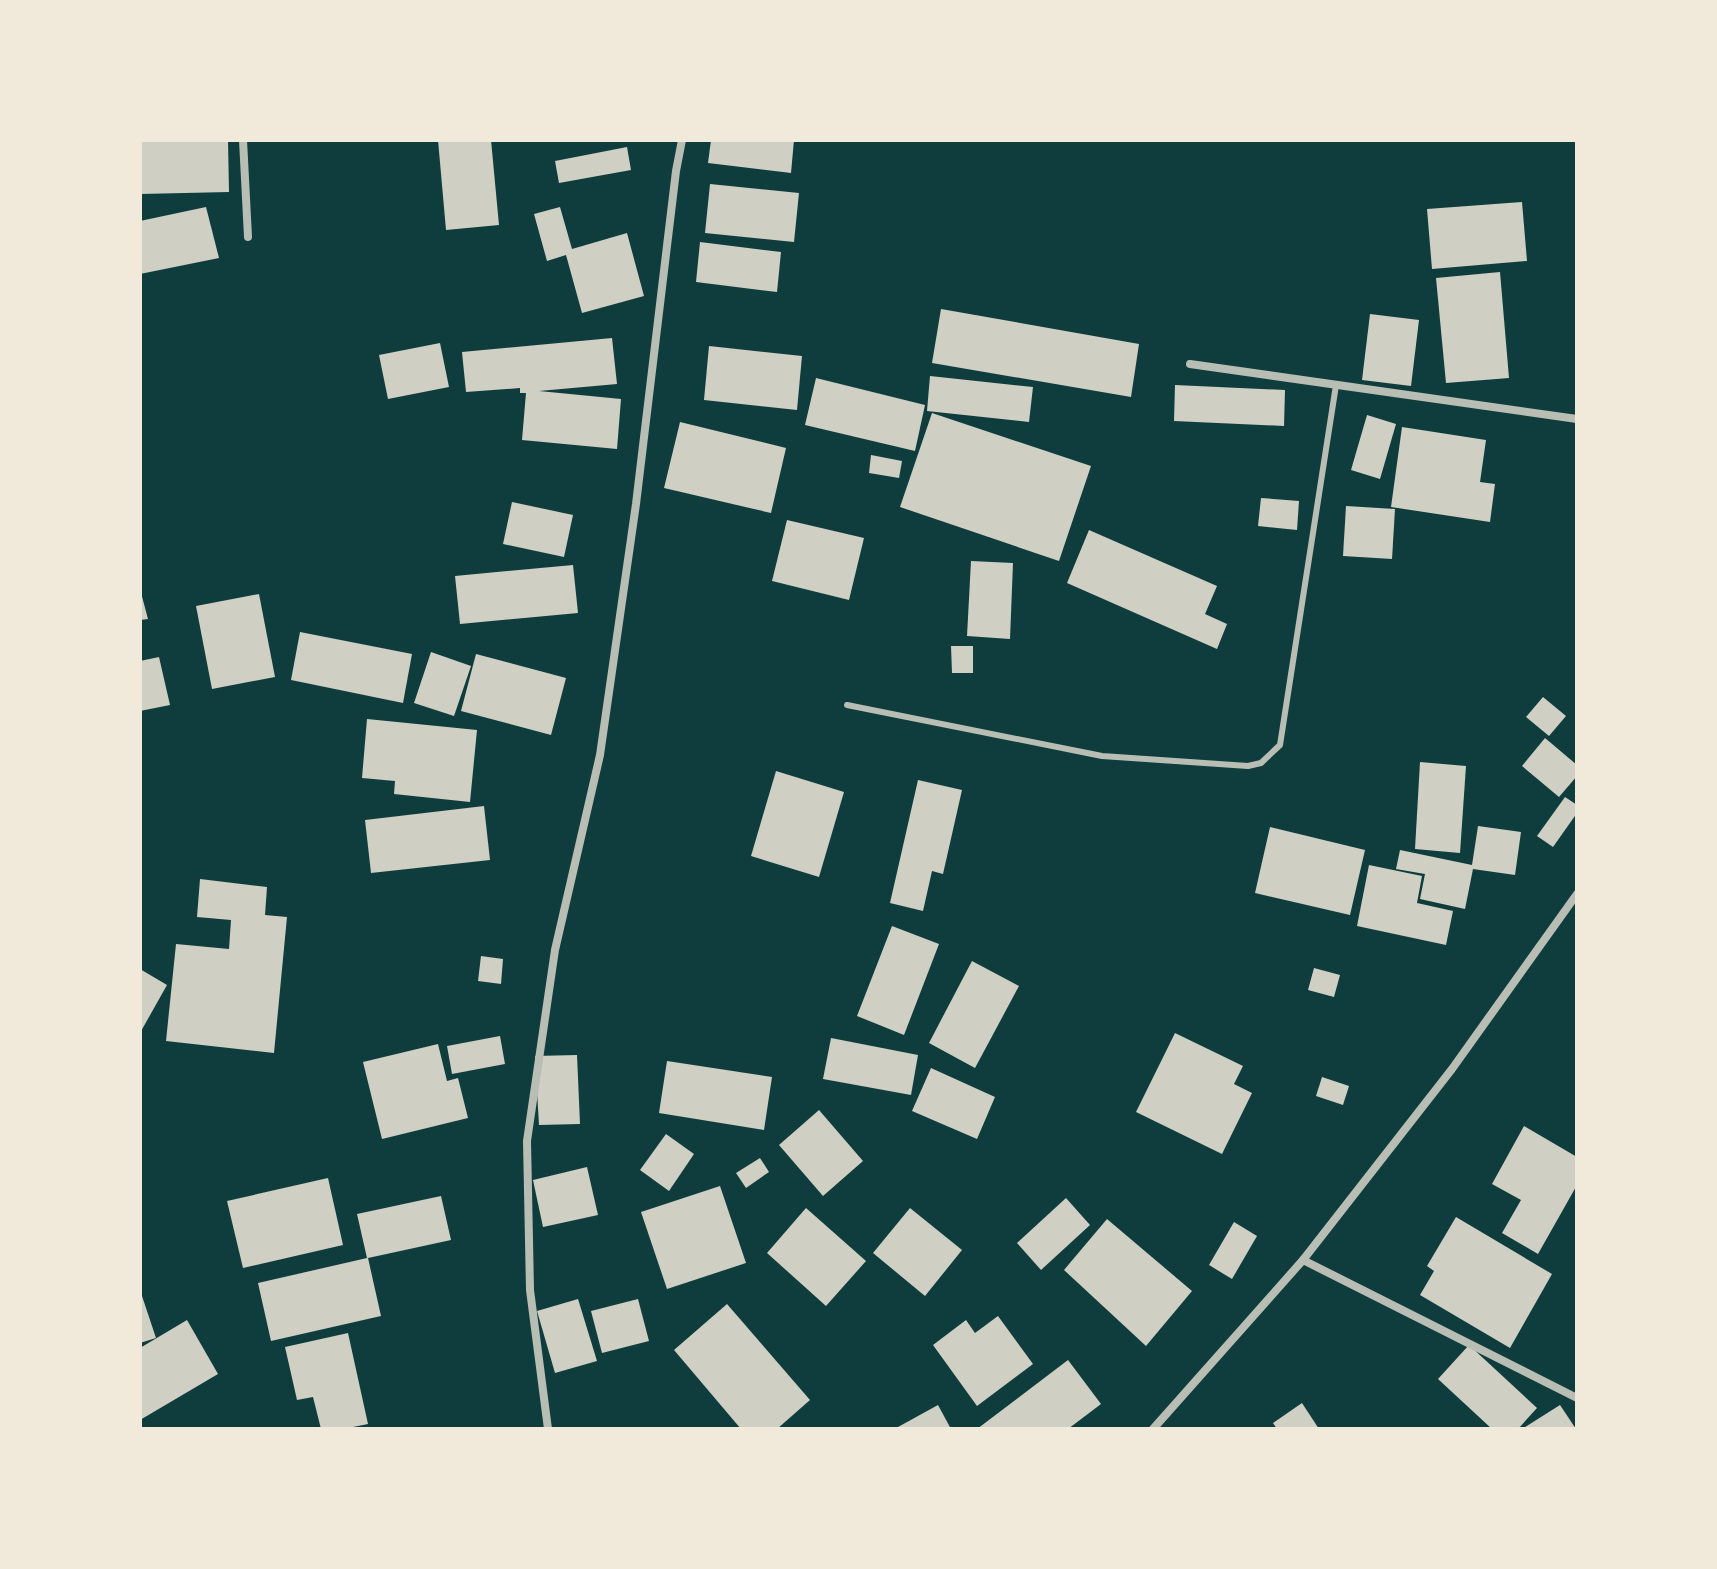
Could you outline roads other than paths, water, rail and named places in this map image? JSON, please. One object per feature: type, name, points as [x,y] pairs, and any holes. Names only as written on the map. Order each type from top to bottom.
[{"type":"street","points":[[243,140],[248,237]]},
{"type":"street","points":[[548,1429],[530,1290],[527,1141],[555,950],[600,755],[636,504],[682,140]]},
{"type":"street","points":[[1190,364],[1577,419]]},
{"type":"street","points":[[1153,1429],[1303,1260],[1452,1069],[1577,894]]},
{"type":"street","points":[[1303,1260],[1577,1398]]},
{"type":"lane","points":[[847,705],[1102,756],[1248,766],[1261,763],[1280,745],[1336,385]]}]
